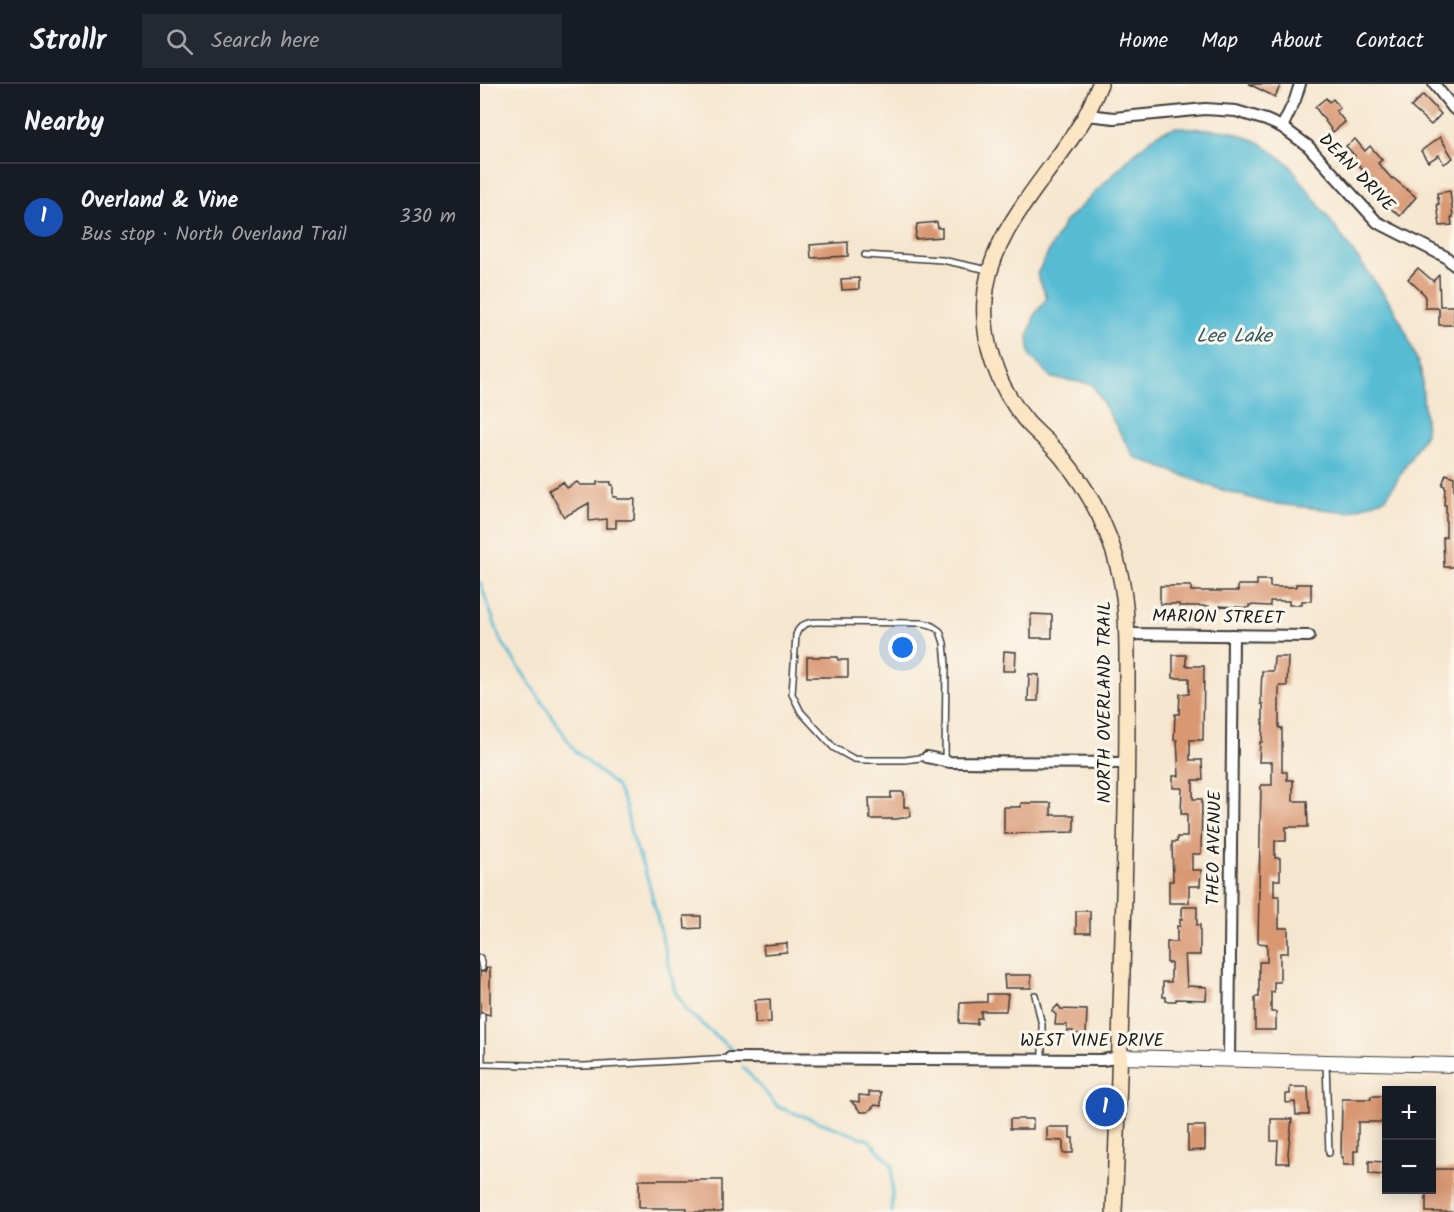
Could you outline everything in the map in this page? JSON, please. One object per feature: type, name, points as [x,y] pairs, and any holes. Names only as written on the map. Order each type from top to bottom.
[{"type":"main road","name":"NORTH OVERLAND TRAIL","points":[[1100,84],[1087,115],[1002,240],[989,270],[984,319],[990,353],[1000,383],[1029,423],[1060,455],[1088,494],[1106,530],[1119,569],[1125,597],[1127,763],[1114,1212]]},
{"type":"street","points":[[1282,128],[1300,84]]},
{"type":"street","points":[[1434,84],[1454,109]]},
{"type":"street","name":"DEAN DRIVE","points":[[1087,115],[1114,118],[1205,109],[1236,111],[1266,120],[1308,146],[1377,222],[1446,258],[1454,265]]},
{"type":"street","name":"MARION STREET","points":[[1127,634],[1309,636]]},
{"type":"street","name":"THEO AVENUE","points":[[1229,1060],[1233,635]]},
{"type":"street","points":[[927,757],[950,762],[1127,763]]},
{"type":"street","name":"WEST VINE DRIVE","points":[[730,1058],[1103,1060],[1120,1057],[1454,1065]]},
{"type":"lane","points":[[865,255],[942,260],[989,270]]},
{"type":"lane","points":[[927,757],[904,760],[865,760],[847,756],[834,748],[801,712],[792,694],[796,635],[800,627],[808,622],[923,623],[940,631],[946,664],[945,760]]},
{"type":"lane","points":[[480,958],[482,968]]},
{"type":"lane","points":[[1035,995],[1042,1024],[1042,1059]]},
{"type":"lane","points":[[482,1016],[481,1064],[584,1066],[730,1058]]},
{"type":"lane","points":[[1326,1063],[1329,1153]]},
{"type":"water","name":"Lee Lake","points":[[1176,127],[1230,131],[1259,142],[1289,164],[1391,304],[1406,332],[1421,371],[1426,433],[1386,498],[1348,512],[1268,503],[1216,488],[1134,457],[1092,384],[1052,378],[1030,356],[1028,338],[1035,314],[1047,298],[1037,274],[1064,223],[1136,152],[1159,133]]},
{"type":"building","points":[[1249,84],[1281,84],[1275,97]]},
{"type":"building","points":[[1423,95],[1441,114],[1431,125],[1411,107]]},
{"type":"building","points":[[1326,98],[1329,102],[1333,99],[1340,108],[1336,111],[1345,122],[1333,132],[1315,107]]},
{"type":"building","points":[[1440,137],[1453,158],[1444,164],[1439,155],[1428,162],[1421,151]]},
{"type":"building","points":[[1355,139],[1365,151],[1370,146],[1382,160],[1378,163],[1392,179],[1416,197],[1400,216],[1390,208],[1393,204],[1372,187],[1375,184],[1353,158],[1355,156],[1346,146]]},
{"type":"building","points":[[1450,191],[1452,225],[1440,226],[1437,193]]},
{"type":"building","points":[[937,222],[938,228],[942,228],[942,237],[915,239],[917,224]]},
{"type":"building","points":[[848,242],[848,256],[811,258],[810,245]]},
{"type":"building","points":[[1418,268],[1433,281],[1439,275],[1440,306],[1454,306],[1454,325],[1439,325],[1439,308],[1425,308],[1425,295],[1408,279]]},
{"type":"building","points":[[859,278],[859,289],[842,290],[841,279]]},
{"type":"building","points":[[1446,474],[1454,477],[1454,567],[1444,567],[1443,537],[1446,537],[1446,505],[1444,505],[1445,486],[1442,485]]},
{"type":"building","points":[[563,482],[567,488],[577,482],[580,485],[597,485],[597,482],[611,482],[613,497],[635,499],[634,520],[616,520],[616,528],[606,528],[606,519],[589,521],[589,503],[564,517],[549,490]]},
{"type":"building","points":[[1257,580],[1270,580],[1270,587],[1296,587],[1296,584],[1311,584],[1311,601],[1302,601],[1302,605],[1289,605],[1289,601],[1270,601],[1270,606],[1249,605],[1249,608],[1220,606],[1220,609],[1209,609],[1209,606],[1160,604],[1160,586],[1191,586],[1191,591],[1238,591],[1238,585],[1257,585]]},
{"type":"building","points":[[1031,614],[1052,615],[1052,638],[1031,638]]},
{"type":"building","points":[[1004,651],[1016,652],[1015,671],[1003,671]]},
{"type":"building","points":[[1173,655],[1186,655],[1186,666],[1204,666],[1203,740],[1190,740],[1190,760],[1202,760],[1203,780],[1193,780],[1193,799],[1202,799],[1201,854],[1192,854],[1192,870],[1201,870],[1200,886],[1189,886],[1189,903],[1169,903],[1169,881],[1173,881],[1172,842],[1177,842],[1177,837],[1187,837],[1187,814],[1181,814],[1182,788],[1173,788],[1173,776],[1179,776],[1177,740],[1174,740],[1175,714],[1179,714],[1180,694],[1189,694],[1189,678],[1173,678]]},
{"type":"building","points":[[807,657],[838,657],[838,660],[848,660],[848,677],[807,677]]},
{"type":"building","points":[[1274,657],[1288,657],[1287,686],[1279,686],[1282,772],[1287,772],[1287,780],[1293,780],[1293,801],[1307,801],[1308,827],[1286,827],[1286,841],[1275,841],[1275,858],[1280,858],[1280,880],[1274,880],[1274,896],[1279,896],[1279,928],[1288,928],[1288,953],[1280,953],[1280,982],[1274,982],[1274,992],[1271,992],[1271,1012],[1276,1012],[1276,1030],[1255,1030],[1255,997],[1259,997],[1259,962],[1267,962],[1267,944],[1258,943],[1261,785],[1272,785],[1272,762],[1259,762],[1263,728],[1262,671],[1273,671]]},
{"type":"building","points":[[1029,674],[1039,675],[1038,701],[1028,701]]},
{"type":"building","points":[[891,792],[904,792],[904,807],[909,807],[911,815],[896,819],[870,819],[869,798],[891,798]]},
{"type":"building","points":[[1021,803],[1051,803],[1051,815],[1074,815],[1074,832],[1004,834],[1004,807],[1021,807]]},
{"type":"building","points":[[1182,907],[1197,907],[1197,925],[1200,925],[1200,955],[1185,955],[1187,986],[1207,987],[1206,1000],[1166,1001],[1166,997],[1163,997],[1163,982],[1171,982],[1171,963],[1167,963],[1167,942],[1177,942],[1177,926],[1180,926],[1180,919],[1182,919]]},
{"type":"building","points":[[1076,911],[1090,911],[1090,933],[1076,933]]},
{"type":"building","points":[[684,916],[701,916],[701,928],[685,929]]},
{"type":"building","points":[[787,943],[787,952],[764,954],[763,945]]},
{"type":"building","points":[[487,968],[490,968],[490,1015],[480,1012],[480,972],[485,972]]},
{"type":"building","points":[[1004,975],[1031,975],[1031,988],[1005,988]]},
{"type":"building","points":[[987,994],[1008,994],[1006,1011],[981,1011],[981,1018],[977,1018],[977,1024],[959,1023],[960,1003],[987,1002]]},
{"type":"building","points":[[770,999],[771,1022],[755,1023],[755,1000]]},
{"type":"building","points":[[1058,1005],[1061,1009],[1087,1010],[1086,1034],[1073,1034],[1073,1031],[1067,1031],[1067,1025],[1055,1025],[1056,1015],[1052,1011]]},
{"type":"building","points":[[1290,1087],[1308,1087],[1309,1115],[1296,1115],[1295,1102],[1286,1103],[1286,1094],[1290,1094]]},
{"type":"building","points":[[869,1092],[881,1092],[881,1106],[875,1105],[868,1112],[861,1112],[851,1101],[859,1102],[859,1095],[869,1096]]},
{"type":"building","points":[[1371,1096],[1382,1096],[1382,1122],[1358,1122],[1358,1151],[1354,1151],[1354,1165],[1343,1165],[1343,1157],[1341,1157],[1342,1099],[1371,1099]]},
{"type":"building","points":[[1010,1119],[1033,1119],[1033,1129],[1010,1129]]},
{"type":"building","points":[[1271,1119],[1292,1119],[1289,1163],[1277,1163],[1278,1141],[1271,1141]]},
{"type":"building","points":[[1188,1126],[1205,1126],[1205,1150],[1188,1151]]},
{"type":"building","points":[[1047,1127],[1070,1127],[1073,1153],[1063,1153],[1063,1141],[1047,1140]]},
{"type":"building","points":[[1369,1161],[1382,1162],[1382,1175],[1369,1174]]},
{"type":"building","points":[[1436,1169],[1454,1169],[1454,1212],[1426,1212],[1426,1194],[1436,1194]]},
{"type":"building","points":[[639,1180],[722,1180],[722,1212],[687,1212],[687,1208],[639,1208]]},
{"type":"waterway","points":[[480,582],[500,639],[575,751],[616,786],[625,804],[631,833],[649,883],[675,991],[687,1011],[731,1049]]},
{"type":"waterway","points":[[743,1067],[778,1107],[869,1140],[892,1165],[892,1212]]},
{"type":"place","name":"Overland & Vine","points":[[1105,1107]]}]
